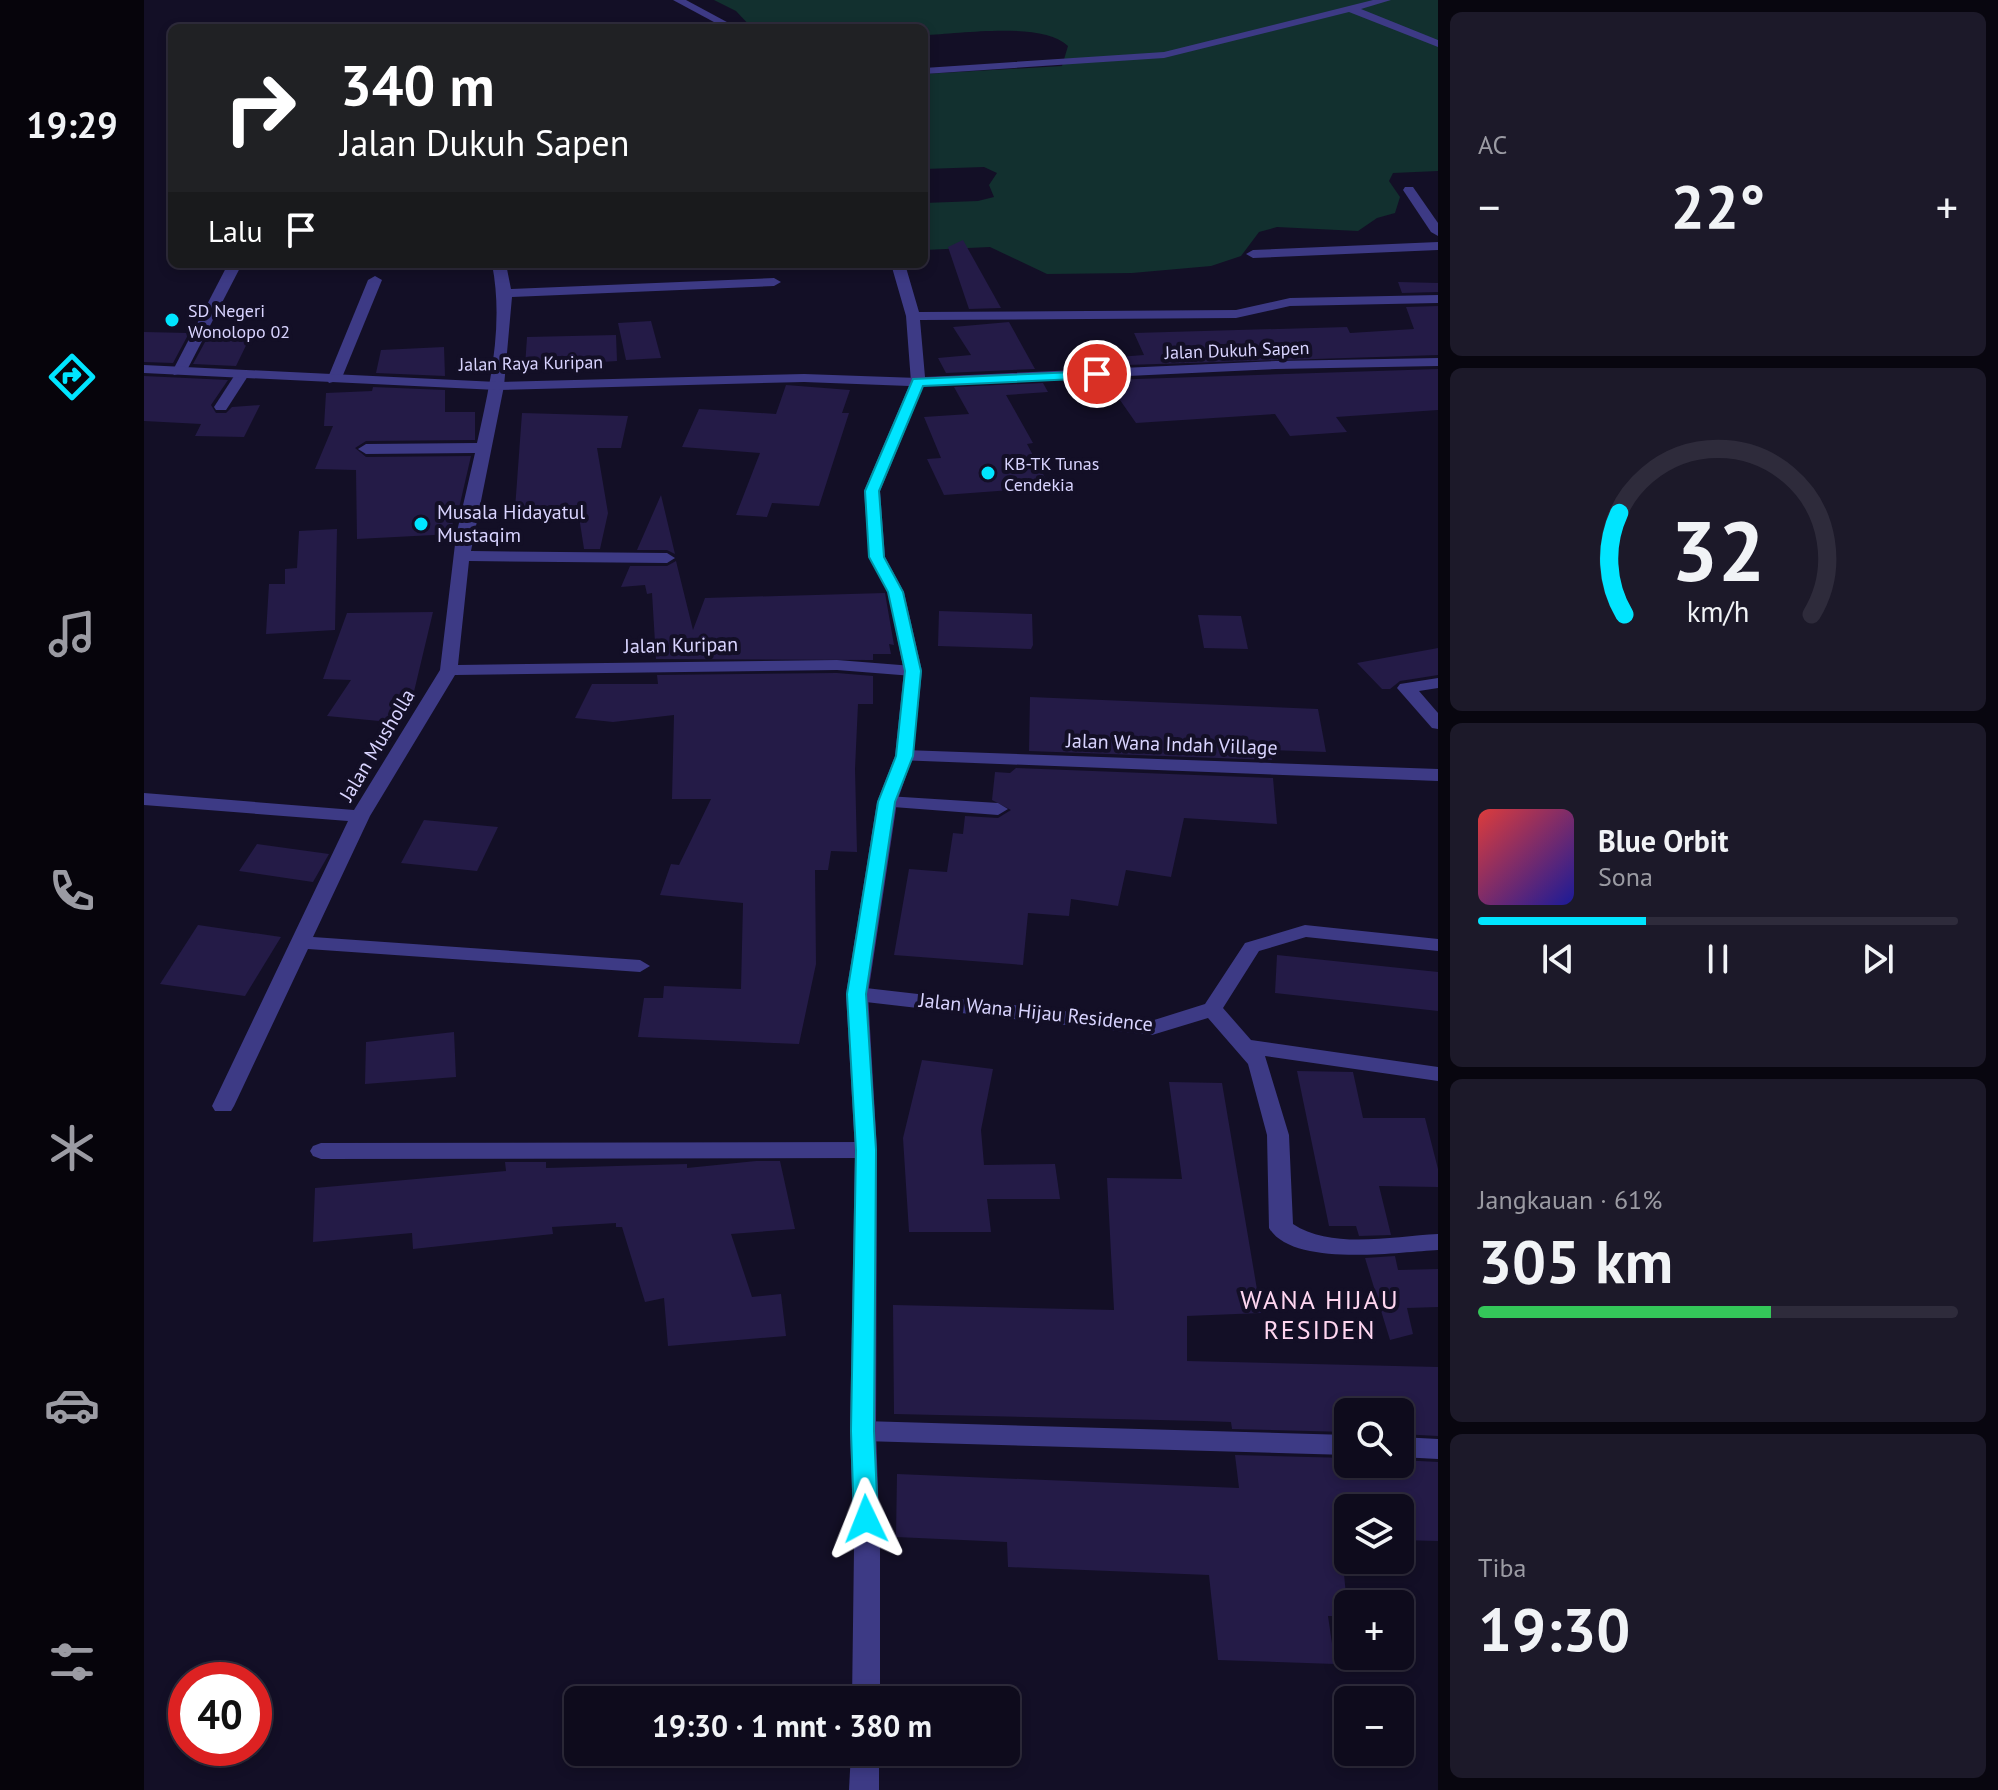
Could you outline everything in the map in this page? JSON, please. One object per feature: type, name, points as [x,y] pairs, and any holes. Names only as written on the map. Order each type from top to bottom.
[{"type":"street","points":[[678,0],[725,24]]},
{"type":"street","points":[[928,71],[1164,55],[1386,0]]},
{"type":"street","points":[[1359,8],[1438,44]]},
{"type":"street","points":[[1409,190],[1438,232]]},
{"type":"street","points":[[1253,254],[1438,246]]},
{"type":"street","points":[[179,372],[233,268]]},
{"type":"street","points":[[497,386],[505,293],[500,268]]},
{"type":"street","points":[[866,1686],[867,1549],[863,1431],[866,1150],[857,994],[887,802],[904,756],[913,671],[896,592],[877,557],[872,491],[918,382],[913,316],[899,268]]},
{"type":"street","points":[[334,380],[375,280]]},
{"type":"street","points":[[505,293],[774,282]]},
{"type":"street","points":[[913,316],[1236,314],[1290,302],[1438,299]]},
{"type":"street","name":"Jalan Dukuh Sapen","points":[[918,382],[1276,365],[1438,362]]},
{"type":"street","name":"Jalan Raya Kuripan","points":[[144,369],[497,386],[804,378],[918,382]]},
{"type":"street","points":[[221,407],[241,376]]},
{"type":"street","name":"Jalan Musholla","points":[[223,1106],[360,816],[449,670],[462,556],[497,386]]},
{"type":"street","points":[[366,449],[482,448]]},
{"type":"street","points":[[462,556],[667,558]]},
{"type":"street","name":"Jalan Kuripan","points":[[449,670],[837,665],[913,671]]},
{"type":"street","points":[[1438,683],[1406,688],[1438,724]]},
{"type":"street","name":"Jalan Wana Indah Village","points":[[904,756],[1438,775]]},
{"type":"street","points":[[144,799],[360,816]]},
{"type":"street","points":[[887,802],[998,809]]},
{"type":"street","points":[[1438,945],[1305,931],[1252,947],[1212,1009],[1258,1062],[1278,1135],[1281,1228],[1289,1235],[1321,1245],[1438,1242]]},
{"type":"street","points":[[301,942],[640,966]]},
{"type":"street","name":"Jalan Wana Hijau Residence","points":[[857,994],[1152,1028],[1212,1009]]},
{"type":"street","points":[[1244,1046],[1438,1076]]},
{"type":"street","points":[[321,1151],[866,1150]]},
{"type":"street","points":[[863,1431],[1334,1445]]},
{"type":"street","points":[[1414,1448],[1438,1449]]},
{"type":"street","points":[[864,1790],[865,1766]]},
{"type":"green space","points":[[714,0],[1438,0],[1438,171],[1393,173],[1389,181],[1400,197],[1395,213],[1377,218],[1358,231],[1277,227],[1259,232],[1241,256],[1211,266],[1132,273],[1047,274],[990,247],[928,250],[928,203],[978,201],[994,197],[989,185],[997,173],[984,167],[928,169],[928,74],[1062,66],[1068,46],[1056,38],[1021,31],[928,35],[928,24],[748,24],[736,11]]},
{"type":"building","points":[[963,240],[1001,308],[969,309],[948,247]]},
{"type":"building","points":[[1398,282],[1438,283],[1438,292],[1402,293]]},
{"type":"building","points":[[1438,306],[1438,355],[1096,366],[1091,359],[1144,355],[1134,333],[1347,327],[1350,333],[1414,329],[1406,307]]},
{"type":"building","points":[[651,321],[661,358],[626,360],[618,323]]},
{"type":"building","points":[[1009,322],[1035,369],[946,373],[938,358],[971,355],[953,327]]},
{"type":"building","points":[[255,327],[236,366],[193,364],[210,333],[219,333],[220,329]]},
{"type":"building","points":[[144,332],[189,333],[173,363],[144,362]]},
{"type":"building","points":[[616,335],[617,361],[525,367],[527,337]]},
{"type":"building","points":[[444,347],[445,376],[376,373],[381,350]]},
{"type":"building","points":[[1438,369],[1438,410],[1336,417],[1347,432],[1290,436],[1275,414],[1136,423],[1106,380]]},
{"type":"building","points":[[144,376],[228,380],[211,405],[216,413],[226,413],[232,407],[260,405],[244,437],[195,436],[201,424],[144,421]]},
{"type":"building","points":[[1043,383],[1048,392],[1006,395],[1033,443],[1027,444],[1050,487],[944,495],[927,459],[941,458],[924,417],[969,414],[954,387]]},
{"type":"building","points":[[786,385],[850,390],[842,413],[849,413],[819,506],[772,503],[767,517],[736,515],[760,453],[682,447],[699,409],[776,414]]},
{"type":"building","points":[[373,387],[445,390],[445,412],[475,412],[475,440],[366,441],[355,448],[366,457],[471,456],[459,508],[452,508],[453,534],[357,539],[356,470],[315,469],[333,426],[324,426],[326,393],[372,391]]},
{"type":"building","points":[[522,413],[628,416],[621,448],[597,448],[608,513],[600,549],[584,549],[578,510],[515,509]]},
{"type":"building","points":[[661,495],[675,554],[667,550],[637,550]]},
{"type":"building","points":[[337,529],[335,630],[266,634],[269,584],[285,584],[285,569],[297,568],[299,531]]},
{"type":"building","points":[[676,561],[693,630],[705,598],[885,593],[894,645],[889,644],[891,654],[873,654],[873,660],[656,659],[652,593],[647,594],[645,585],[621,587],[630,566],[667,566]]},
{"type":"building","points":[[939,611],[1032,614],[1033,645],[1031,649],[938,646]]},
{"type":"building","points":[[433,612],[412,700],[400,723],[327,716],[351,680],[323,679],[347,613]]},
{"type":"building","points":[[1198,615],[1241,616],[1248,649],[1204,648]]},
{"type":"building","points":[[1438,648],[1438,675],[1400,681],[1390,689],[1382,689],[1357,663]]},
{"type":"building","points":[[837,673],[873,676],[873,704],[858,704],[855,769],[857,852],[831,851],[828,870],[815,870],[816,964],[799,1044],[638,1037],[644,998],[663,998],[664,986],[741,989],[743,903],[660,895],[671,864],[679,865],[711,799],[672,799],[674,715],[613,722],[575,718],[592,684],[658,684],[657,675]]},
{"type":"building","points":[[1030,697],[1318,709],[1326,752],[1271,750],[1272,760],[1029,751]]},
{"type":"building","points":[[1016,768],[1273,778],[1277,824],[1184,818],[1171,877],[1126,870],[1118,906],[1071,899],[1069,916],[1028,913],[1023,965],[894,955],[909,869],[947,872],[953,833],[963,834],[965,816],[998,818],[1011,810],[992,800],[995,772],[1010,773]]},
{"type":"building","points":[[424,820],[498,827],[477,871],[401,863]]},
{"type":"building","points":[[257,844],[329,854],[313,882],[239,871]]},
{"type":"building","points":[[198,925],[281,937],[245,996],[160,984]]},
{"type":"building","points":[[1277,955],[1438,972],[1438,1011],[1275,993]]},
{"type":"building","points":[[454,1032],[456,1077],[365,1084],[366,1042]]},
{"type":"building","points":[[922,1060],[993,1069],[981,1130],[984,1165],[1055,1164],[1060,1199],[987,1199],[991,1232],[909,1232],[903,1138]]},
{"type":"building","points":[[1297,1071],[1353,1072],[1363,1118],[1425,1118],[1438,1169],[1438,1187],[1379,1186],[1391,1235],[1359,1236],[1356,1226],[1329,1226]]},
{"type":"building","points":[[1169,1082],[1222,1083],[1261,1313],[1187,1316],[1187,1361],[1438,1367],[1438,1436],[1414,1435],[1414,1398],[1334,1398],[1334,1432],[1232,1429],[1231,1422],[894,1414],[893,1305],[1114,1310],[1107,1178],[1182,1179]]},
{"type":"building","points":[[780,1161],[795,1229],[731,1234],[752,1297],[781,1294],[786,1336],[668,1346],[664,1298],[645,1302],[622,1227],[616,1227],[616,1223],[552,1227],[553,1234],[413,1249],[412,1233],[313,1242],[315,1188],[506,1171],[505,1162],[546,1162],[546,1168],[687,1164],[687,1168]]},
{"type":"building","points":[[1395,1256],[1398,1270],[1438,1269],[1438,1307],[1407,1308],[1413,1334],[1390,1340],[1365,1258]]},
{"type":"building","points":[[1235,1455],[1334,1458],[1334,1478],[1414,1478],[1414,1461],[1438,1462],[1438,1541],[1414,1540],[1414,1494],[1334,1494],[1334,1574],[1344,1574],[1346,1590],[1334,1590],[1334,1616],[1328,1616],[1334,1664],[1218,1660],[1209,1575],[1008,1567],[1007,1542],[896,1537],[897,1474],[1239,1488]]},
{"type":"place","name":"SD Negeri Wonolopo 02","points":[[172,320]]},
{"type":"place","name":"KB-TK Tunas Cendekia","points":[[988,473]]},
{"type":"place","name":"Musala Hidayatul Mustaqim","points":[[421,524]]},
{"type":"district","name":"WANA HIJAU RESIDEN","points":[[1320,1314]]},
{"type":"route","points":[[866,1519],[863,1431],[866,1150],[857,994],[887,802],[904,756],[913,671],[896,592],[877,557],[872,491],[918,382],[1097,374]]}]
